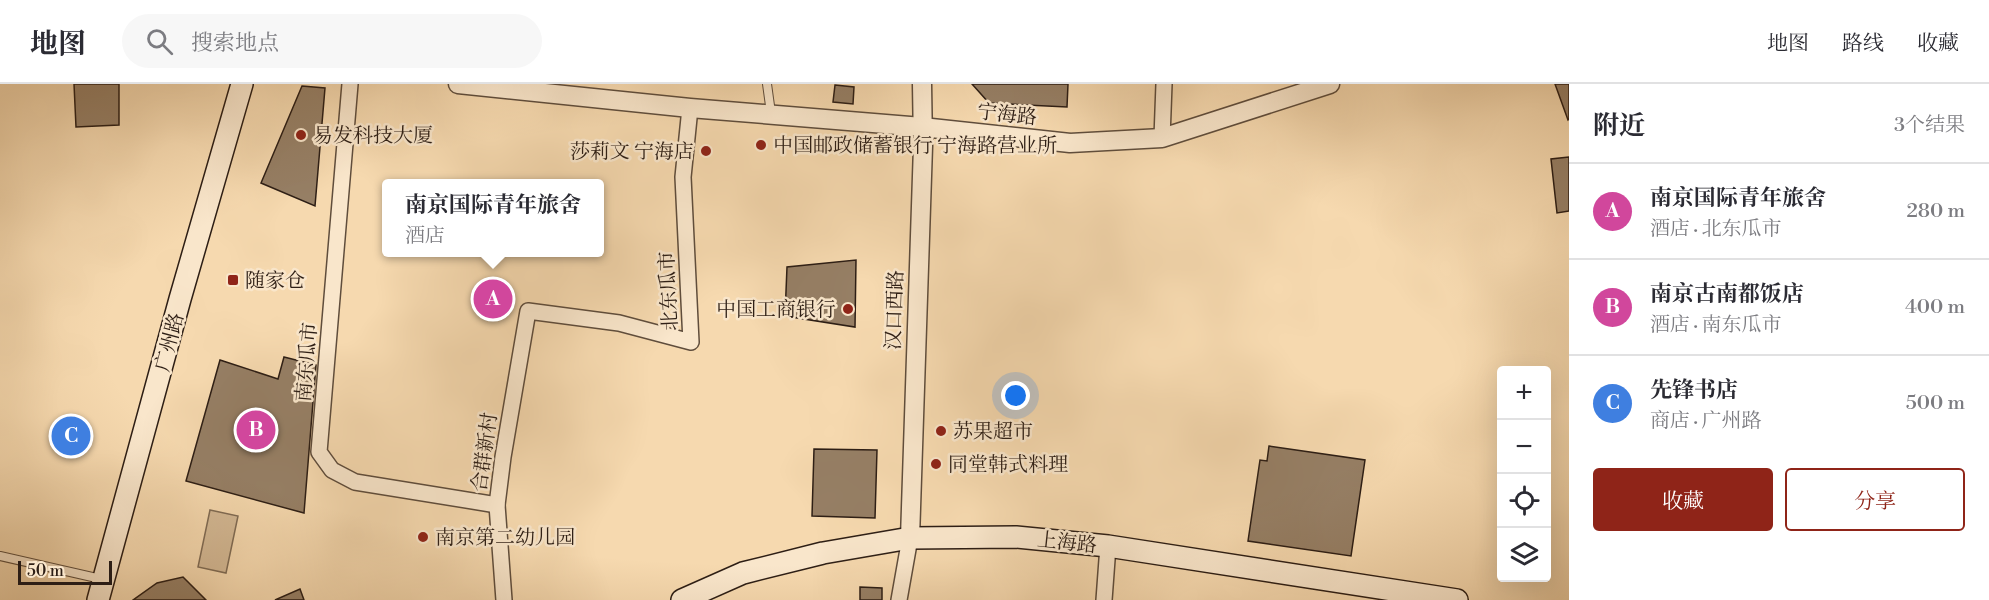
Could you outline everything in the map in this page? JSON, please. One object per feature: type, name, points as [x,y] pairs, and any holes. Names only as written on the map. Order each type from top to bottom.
[{"type":"main road","name":"广州路","points":[[101,590],[180,299],[242,84]]},
{"type":"main road","name":"上海路","points":[[682,600],[743,573],[823,553],[910,538],[1016,537],[1108,546],[1457,600]]},
{"type":"street","name":"南东瓜市","points":[[350,84],[319,452],[332,470],[355,482],[497,505]]},
{"type":"street","name":"宁海路","points":[[458,84],[1070,143],[1162,138],[1330,84]]},
{"type":"street","name":"汉口西路","points":[[910,538],[922,84]]},
{"type":"street","points":[[1162,138],[1164,84]]},
{"type":"street","name":"北东瓜市","points":[[528,311],[619,323],[691,342],[682,177],[690,108]]},
{"type":"street","name":"合群新村","points":[[504,600],[497,505],[528,311]]},
{"type":"street","points":[[899,600],[910,538]]},
{"type":"street","points":[[1104,600],[1108,546]]},
{"type":"lane","points":[[767,84],[771,115]]},
{"type":"lane","points":[[0,556],[101,590]]},
{"type":"shaded area","points":[[210,510],[238,516],[226,573],[198,567]]},
{"type":"building","points":[[74,84],[119,84],[119,125],[76,127]]},
{"type":"building","points":[[972,84],[1068,84],[1067,107],[989,103]]},
{"type":"building","points":[[1555,84],[1569,84],[1568,120]]},
{"type":"building","points":[[835,85],[854,87],[853,104],[833,102]]},
{"type":"building","name":"易发科技大厦","points":[[302,86],[325,88],[315,206],[261,183]]},
{"type":"building","points":[[1569,157],[1569,211],[1557,213],[1551,159]]},
{"type":"building","points":[[856,260],[855,327],[785,316],[787,267]]},
{"type":"building","points":[[284,357],[316,365],[304,513],[186,481],[220,360],[278,379]]},
{"type":"building","points":[[1269,446],[1365,460],[1351,556],[1248,541],[1260,460],[1267,461]]},
{"type":"building","points":[[814,449],[877,450],[875,518],[812,516]]},
{"type":"building","points":[[183,577],[206,600],[133,600],[157,583]]},
{"type":"building","points":[[860,587],[882,588],[882,600],[860,600]]},
{"type":"building","points":[[300,589],[304,600],[275,600]]},
{"type":"place","name":"易发科技大厦","points":[[301,135]]},
{"type":"place","name":"中国邮政储蓄银行 宁海路营业所","points":[[761,145]]},
{"type":"place","name":"莎莉文 宁海店","points":[[706,151]]},
{"type":"place","name":"随家仓","points":[[233,280]]},
{"type":"place","name":"南京国际青年旅舍","points":[[493,299]]},
{"type":"place","name":"中国工商银行","points":[[848,309]]},
{"type":"place","name":"南京古南都饭店","points":[[256,430]]},
{"type":"place","name":"苏果超市","points":[[941,431]]},
{"type":"place","name":"先锋书店","points":[[71,436]]},
{"type":"place","name":"同堂韩式料理","points":[[936,464]]},
{"type":"place","name":"南京第二幼儿园","points":[[423,537]]}]
